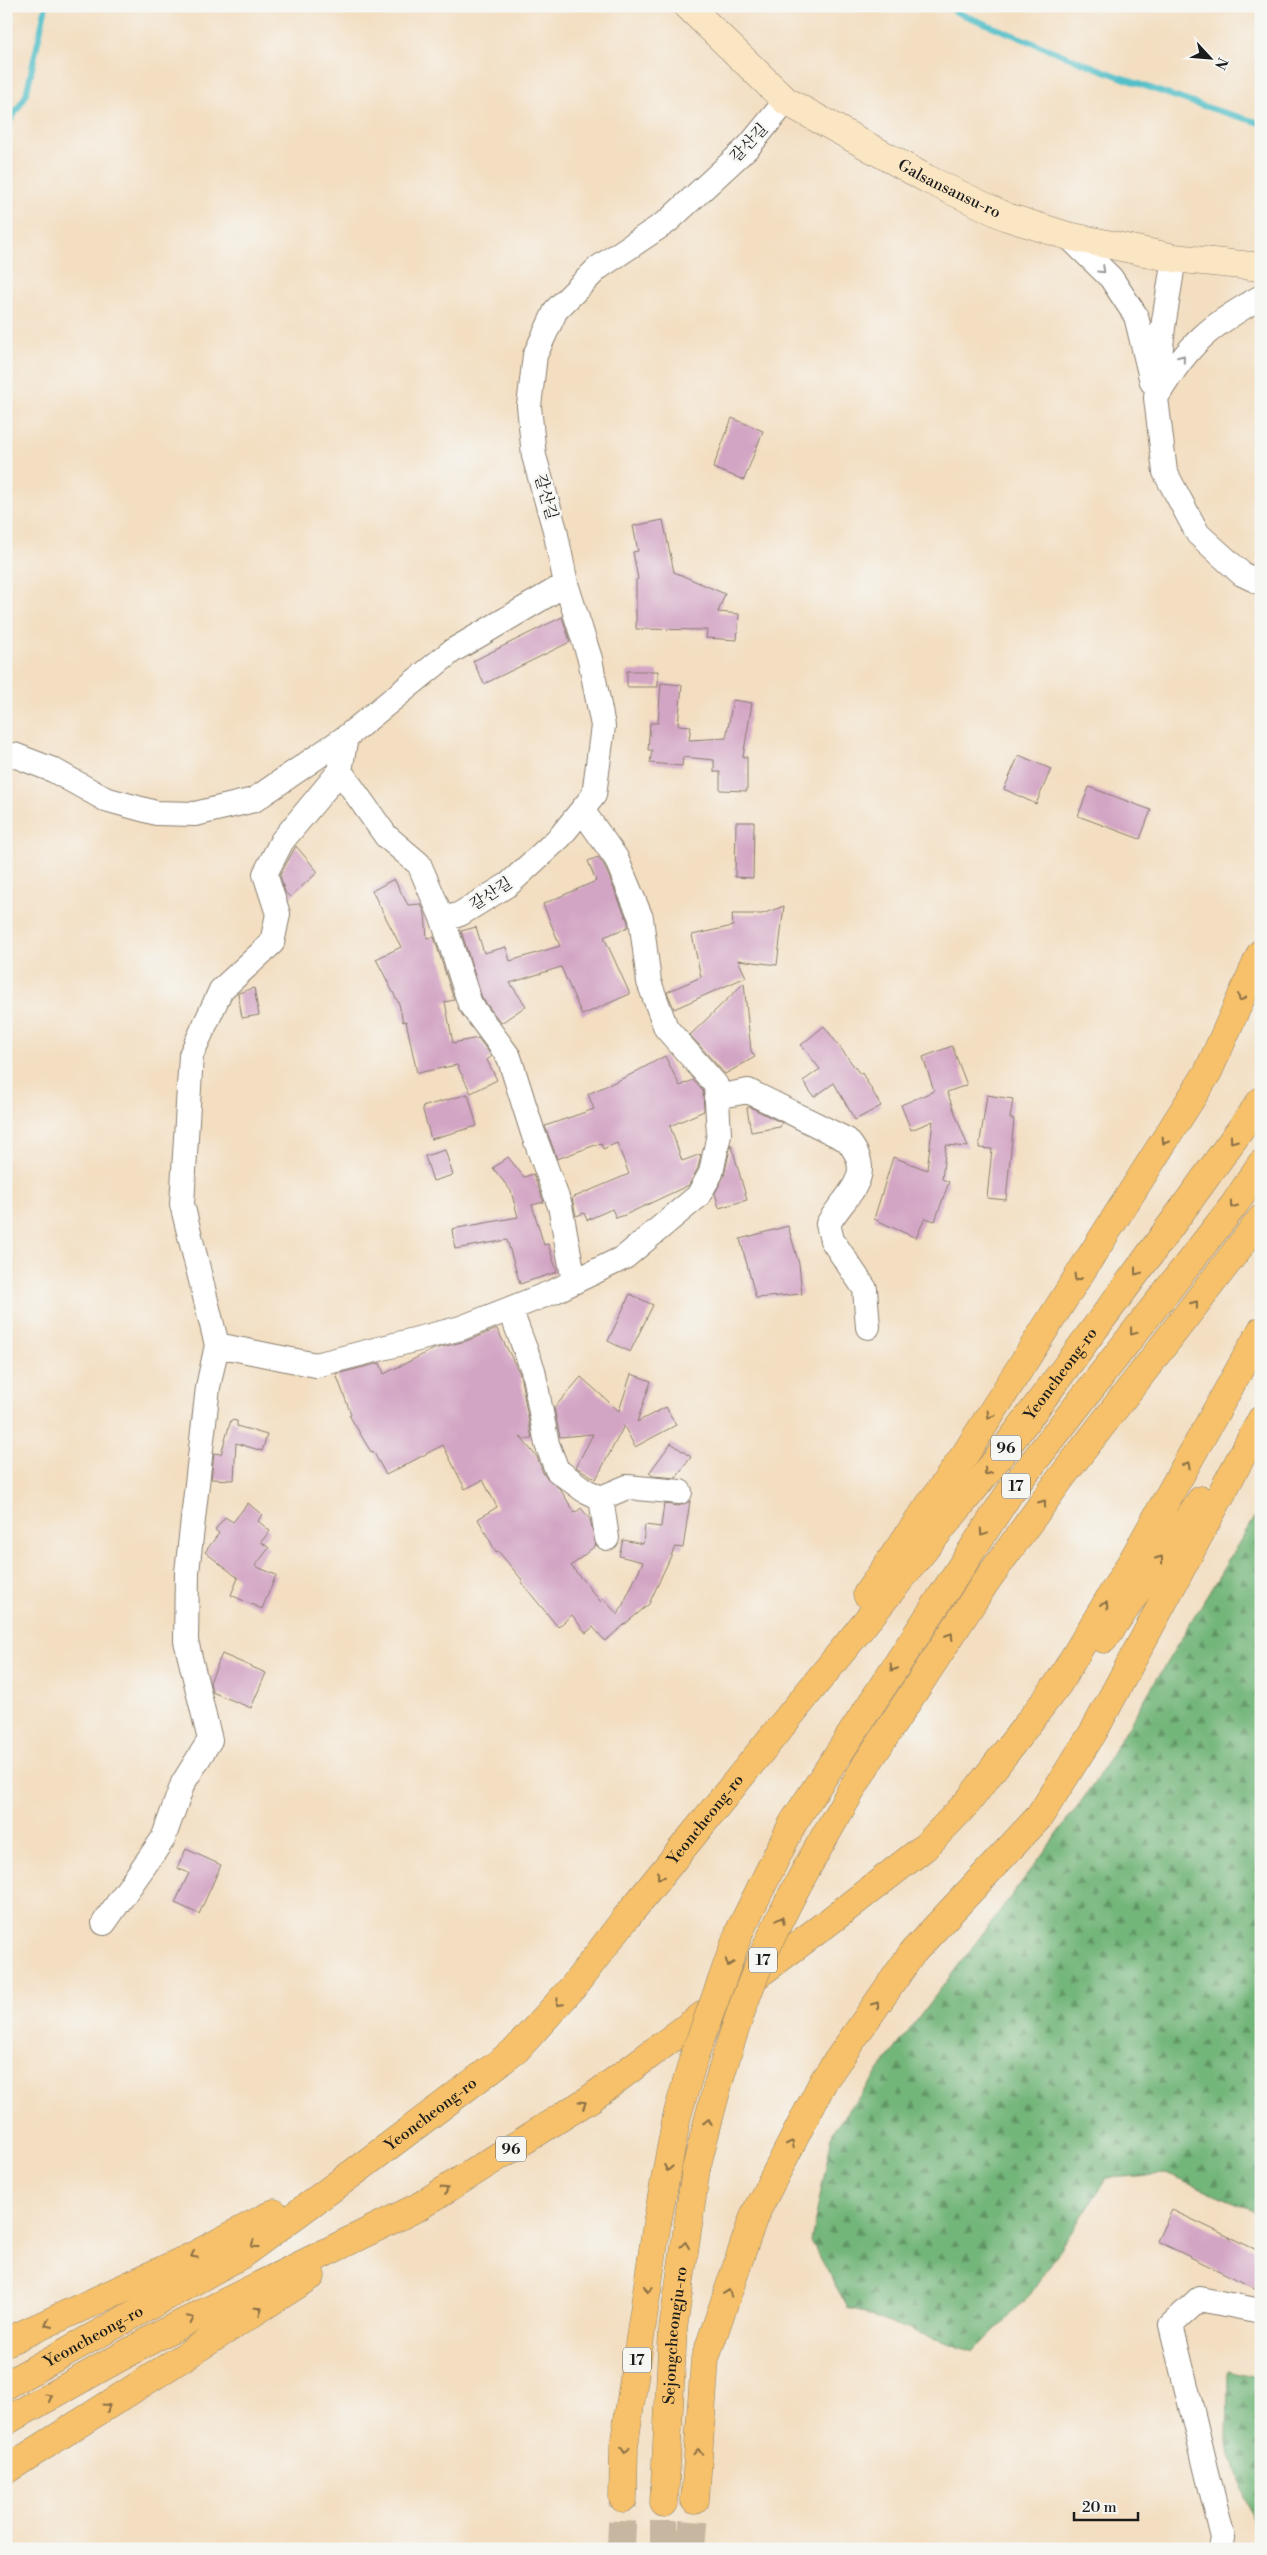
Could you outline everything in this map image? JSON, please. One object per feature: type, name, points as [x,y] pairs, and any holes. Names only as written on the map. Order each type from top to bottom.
[{"type":"highway","points":[[735,1784],[966,1453],[1208,1072],[1261,953]]},
{"type":"highway","name":"Yeoncheong-ro","points":[[6,2385],[240,2255],[361,2167],[516,2050],[573,1987],[992,1466],[1148,1258],[1261,1101]]},
{"type":"highway","name":"Yeoncheong-ro","points":[[657,2223],[677,2116],[694,2057],[740,1930],[793,1823],[1010,1492],[1234,1204],[1261,1164]]},
{"type":"highway","name":"Sejongcheongju-ro","points":[[664,2503],[673,2329],[696,2169],[719,2076],[750,1986],[789,1902],[866,1765],[987,1580],[1055,1486],[1261,1219]]},
{"type":"highway","name":"Yeoncheong-ro","points":[[6,2421],[165,2332],[418,2207],[590,2099],[826,1924],[924,1847],[967,1803],[1058,1684],[1140,1548],[1261,1330]]},
{"type":"highway","points":[[967,1803],[1057,1704],[1261,1413]]},
{"type":"highway","points":[[695,2500],[705,2359],[754,2216],[824,2080],[912,1952],[1039,1817],[1094,1731],[1261,1420]]},
{"type":"highway","points":[[6,2342],[191,2257],[361,2167]]},
{"type":"highway","points":[[6,2470],[418,2207]]},
{"type":"highway","name":"Sejongcheongju-ro","points":[[623,2498],[624,2446],[657,2223]]},
{"type":"main road","name":"Galsansansu-ro","points":[[688,6],[786,101],[927,180],[1007,217],[1068,236],[1174,258],[1261,267]]},
{"type":"street","name":"갈산길","points":[[443,920],[460,914],[509,884],[560,837],[594,794],[603,726],[590,659],[566,584],[555,530],[534,456],[529,406],[535,355],[556,310],[598,268],[668,221],[749,146],[786,101]]},
{"type":"street","points":[[1068,236],[1111,278],[1136,316],[1156,398],[1165,472],[1198,534],[1242,574],[1261,583]]},
{"type":"street","points":[[1156,398],[1163,327],[1174,258]]},
{"type":"street","points":[[1156,398],[1174,368],[1198,339],[1227,316],[1261,297]]},
{"type":"street","points":[[6,755],[14,755],[53,770],[105,799],[156,812],[195,814],[254,800],[346,737],[452,651],[566,584]]},
{"type":"street","points":[[125,1893],[104,1923],[163,1839],[183,1783],[210,1740],[186,1641],[187,1572],[208,1388],[218,1345],[182,1204],[191,1055],[221,990],[272,943],[278,914],[265,874],[282,841],[340,771],[346,737]]},
{"type":"street","points":[[340,771],[386,836],[418,864],[443,920],[470,1004],[509,1057],[532,1133],[560,1206],[574,1282]]},
{"type":"street","points":[[218,1345],[316,1365],[461,1328],[574,1282],[625,1256],[698,1196],[711,1172],[719,1134],[716,1085],[666,1028],[649,982],[641,918],[616,858],[582,810]]},
{"type":"street","points":[[716,1097],[748,1091],[847,1140],[858,1152],[860,1172],[854,1188],[828,1224],[832,1240],[865,1289],[868,1327]]},
{"type":"street","points":[[510,1308],[533,1370],[548,1444],[557,1470],[584,1490],[601,1498],[627,1487],[680,1492]]},
{"type":"street","points":[[601,1498],[607,1538]]},
{"type":"street","points":[[1221,2549],[1223,2538],[1171,2325],[1199,2299],[1261,2311]]},
{"type":"green space","points":[[1261,1506],[1261,2213],[1166,2174],[1107,2178],[1030,2295],[973,2352],[848,2308],[811,2241],[833,2131],[1093,1785]]},
{"type":"green space","points":[[1228,2370],[1261,2378],[1261,2545],[1227,2444]]},
{"type":"building","points":[[732,418],[763,431],[744,480],[713,468]]},
{"type":"building","points":[[663,520],[674,572],[725,594],[718,612],[739,614],[737,640],[706,638],[707,630],[636,629],[636,580],[638,579],[633,552],[638,551],[633,526]]},
{"type":"building","points":[[562,617],[570,642],[484,684],[473,661]]},
{"type":"building","points":[[627,671],[658,671],[658,687],[627,687]]},
{"type":"building","points":[[661,683],[682,685],[678,725],[691,726],[689,740],[726,738],[733,700],[752,703],[743,757],[747,757],[747,791],[720,790],[720,772],[714,772],[714,760],[683,757],[682,766],[650,763],[652,750],[648,750],[650,723],[658,723]]},
{"type":"building","points":[[1019,755],[1051,769],[1036,804],[1004,789]]},
{"type":"building","points":[[1089,787],[1151,810],[1140,839],[1078,816]]},
{"type":"building","points":[[736,822],[754,822],[753,878],[735,877]]},
{"type":"building","points":[[296,846],[318,872],[290,897],[285,892],[280,875]]},
{"type":"building","points":[[598,857],[604,865],[628,922],[628,927],[604,937],[630,994],[582,1015],[561,967],[510,983],[526,1006],[501,1023],[482,998],[461,931],[476,927],[484,953],[506,947],[510,961],[560,946],[543,904],[596,881],[588,861]]},
{"type":"building","points":[[394,879],[408,905],[421,904],[425,914],[427,938],[434,937],[454,1000],[445,1002],[453,1043],[478,1038],[492,1056],[487,1060],[497,1080],[471,1093],[457,1065],[417,1073],[406,1021],[403,1022],[399,1004],[376,959],[401,947],[372,891]]},
{"type":"building","points":[[784,906],[777,965],[738,960],[746,977],[674,1009],[667,992],[701,977],[692,935],[733,926],[732,914],[762,914]]},
{"type":"building","points":[[744,983],[751,1051],[755,1057],[725,1074],[690,1035]]},
{"type":"building","points":[[254,988],[259,1015],[242,1018],[238,993]]},
{"type":"building","points":[[824,1026],[860,1074],[862,1073],[881,1106],[855,1120],[834,1083],[814,1097],[803,1081],[820,1069],[801,1045]]},
{"type":"building","points":[[952,1046],[967,1085],[947,1092],[968,1147],[946,1145],[942,1179],[949,1182],[935,1221],[925,1218],[916,1238],[874,1219],[893,1157],[927,1170],[933,1121],[911,1130],[901,1105],[934,1091],[923,1057]]},
{"type":"building","points":[[665,1056],[680,1086],[693,1080],[703,1091],[704,1111],[670,1126],[682,1161],[701,1154],[698,1168],[689,1185],[616,1218],[612,1209],[587,1220],[584,1213],[576,1216],[572,1198],[629,1174],[617,1143],[603,1149],[601,1143],[557,1159],[545,1126],[594,1109],[588,1094],[628,1076]]},
{"type":"building","points":[[468,1094],[477,1126],[431,1139],[422,1107]]},
{"type":"building","points":[[987,1095],[1013,1099],[1010,1119],[1014,1119],[1006,1200],[987,1198],[992,1149],[979,1148]]},
{"type":"building","points":[[750,1107],[782,1123],[780,1127],[751,1132],[747,1108]]},
{"type":"building","points":[[731,1144],[747,1200],[719,1208],[715,1193],[724,1176]]},
{"type":"building","points":[[445,1150],[453,1175],[433,1181],[425,1156]]},
{"type":"building","points":[[508,1157],[524,1177],[533,1174],[544,1202],[532,1205],[544,1245],[548,1244],[557,1272],[520,1284],[507,1240],[455,1249],[452,1229],[518,1217],[511,1191],[493,1168]]},
{"type":"building","points":[[788,1226],[799,1264],[802,1294],[756,1298],[740,1239]]},
{"type":"building","points":[[630,1294],[653,1305],[630,1352],[608,1341]]},
{"type":"building","points":[[497,1329],[520,1374],[532,1439],[520,1437],[537,1457],[544,1475],[560,1489],[575,1513],[581,1508],[590,1519],[596,1545],[571,1566],[601,1602],[604,1599],[618,1615],[643,1562],[619,1556],[623,1540],[643,1544],[645,1525],[661,1527],[664,1504],[679,1506],[690,1501],[683,1548],[675,1547],[649,1604],[605,1641],[593,1627],[586,1633],[572,1615],[558,1627],[521,1582],[523,1581],[498,1551],[496,1552],[478,1519],[497,1507],[483,1480],[465,1489],[443,1445],[386,1475],[373,1451],[371,1452],[349,1415],[351,1414],[336,1374],[380,1363],[384,1374],[434,1349],[466,1341]]},
{"type":"building","points":[[631,1374],[651,1381],[637,1422],[666,1407],[676,1425],[635,1447],[624,1426],[596,1479],[576,1467],[593,1434],[560,1437],[554,1408],[581,1377],[619,1411]]},
{"type":"building","points":[[231,1420],[237,1421],[237,1426],[267,1435],[262,1451],[236,1443],[234,1480],[211,1479],[214,1453],[221,1454]]},
{"type":"building","points":[[671,1443],[691,1457],[676,1478],[653,1476],[649,1473]]},
{"type":"building","points":[[248,1503],[262,1515],[258,1521],[270,1531],[261,1542],[269,1548],[255,1566],[276,1575],[262,1609],[231,1595],[238,1578],[205,1552],[219,1533],[215,1530],[225,1517],[233,1522]]},
{"type":"building","points":[[222,1654],[266,1673],[251,1708],[212,1692],[210,1682]]},
{"type":"building","points":[[186,1849],[221,1865],[199,1914],[175,1903],[189,1873],[177,1868]]},
{"type":"building","points":[[1172,2210],[1261,2252],[1261,2291],[1157,2241]]},
{"type":"waterway","points":[[6,128],[26,95],[46,6]]},
{"type":"waterway","points":[[950,6],[956,12],[1107,72],[1222,112],[1261,123]]},
{"type":"tunnel","points":[[621,2549],[623,2498]]},
{"type":"tunnel","points":[[691,2549],[695,2500]]},
{"type":"tunnel","points":[[664,2503],[664,2549]]}]
